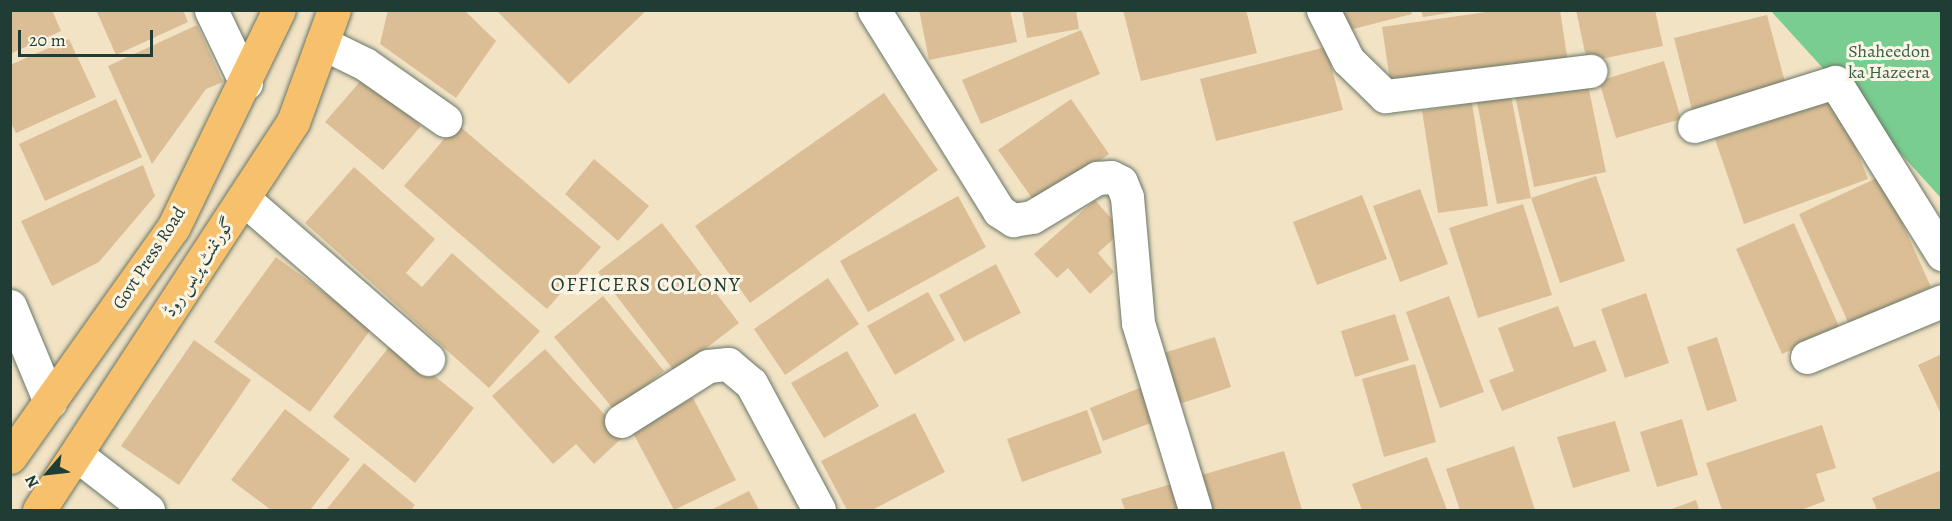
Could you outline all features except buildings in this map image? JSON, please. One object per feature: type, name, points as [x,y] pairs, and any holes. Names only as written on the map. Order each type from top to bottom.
[{"type":"main road","name":"Govt Press Road","points":[[10,457],[173,228],[246,83],[279,10]]},
{"type":"main road","name":"گورنمنٹ پریس روڈ","points":[[39,510],[293,122],[334,10]]},
{"type":"street","points":[[210,10],[246,83]]},
{"type":"street","points":[[874,10],[999,211],[1013,220],[1032,217],[1097,178],[1111,177],[1121,182],[1127,197],[1138,323],[1195,510]]},
{"type":"street","points":[[1323,10],[1348,60],[1385,96],[1590,71]]},
{"type":"street","points":[[322,44],[365,64],[445,120]]},
{"type":"street","points":[[1694,126],[1835,82],[1941,254]]},
{"type":"street","points":[[244,198],[428,359]]},
{"type":"street","points":[[1807,357],[1941,301]]},
{"type":"street","points":[[10,306],[50,402]]},
{"type":"street","points":[[621,421],[708,366],[728,364],[751,383],[819,510]]},
{"type":"street","points":[[77,455],[148,510]]},
{"type":"green space","name":"Shaheedon ka Hazeera","points":[[1771,11],[1941,11],[1941,198]]},
{"type":"district","name":"OFFICERS COLONY","points":[[646,284]]}]
